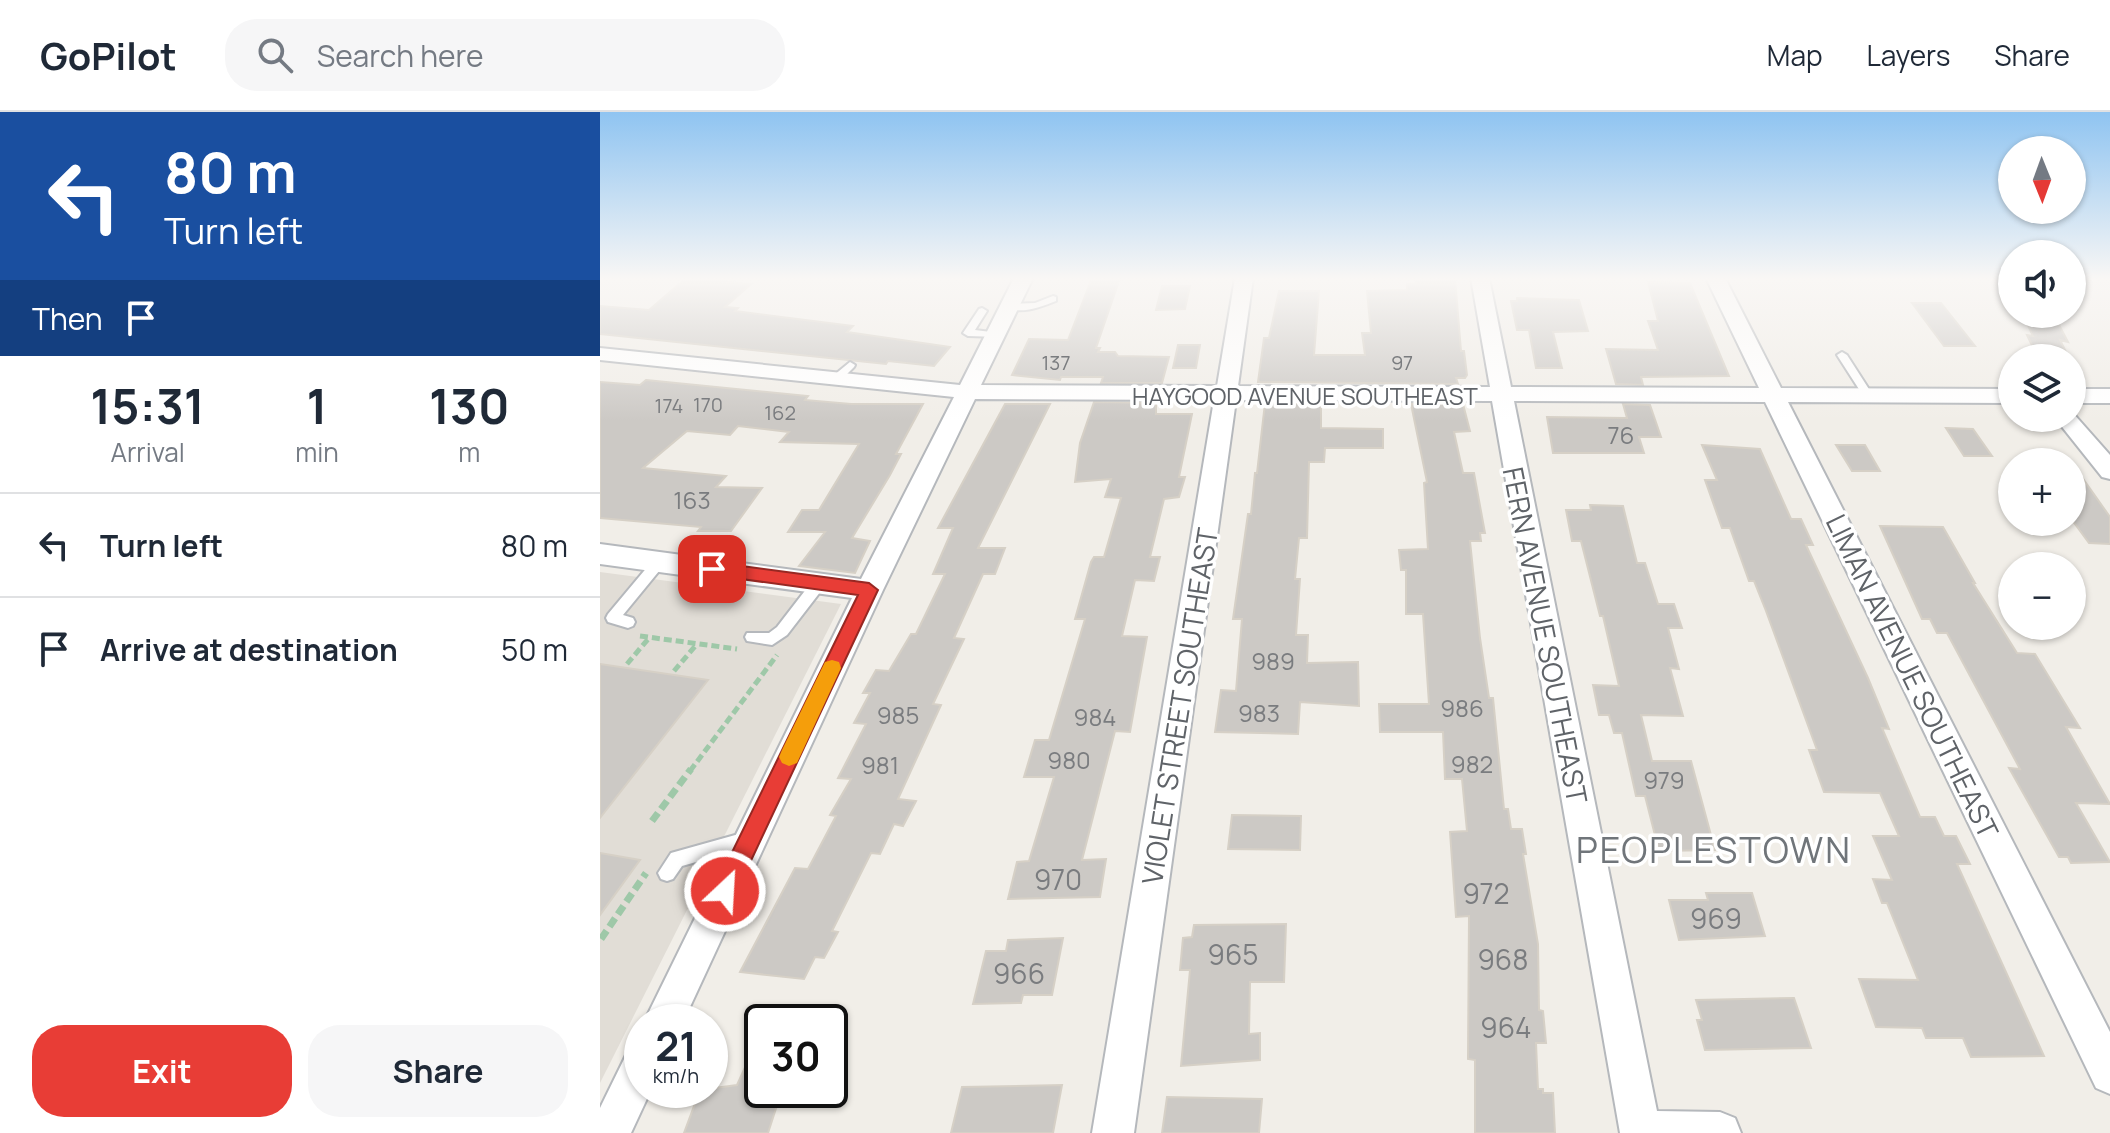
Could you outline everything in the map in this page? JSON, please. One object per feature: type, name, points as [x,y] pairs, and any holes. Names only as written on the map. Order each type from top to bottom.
[{"type":"street","points":[[672,1004],[966,392],[987,326]]},
{"type":"street","name":"VIOLET STREET SOUTHEAST","points":[[1113,1133],[1237,326]]},
{"type":"street","name":"FERN AVENUE SOUTHEAST","points":[[1488,326],[1641,1132]]},
{"type":"street","name":"LIMAN AVENUE SOUTHEAST","points":[[1739,326],[2110,1074]]},
{"type":"street","name":"HAYGOOD AVENUE SOUTHEAST","points":[[600,354],[843,372],[966,392],[1998,396]]},
{"type":"street","points":[[2086,396],[2110,396]]},
{"type":"street","points":[[2078,432],[2110,471]]},
{"type":"street","points":[[600,554],[869,590]]},
{"type":"street","points":[[610,1133],[624,1103]]},
{"type":"street","points":[[1641,1132],[1720,1133]]},
{"type":"lane","points":[[1842,355],[1869,397]]},
{"type":"lane","points":[[628,622],[613,618],[659,562]]},
{"type":"lane","points":[[752,644],[772,639],[782,631],[819,583]]},
{"type":"lane","points":[[667,873],[677,859],[750,839]]},
{"type":"path","points":[[637,635],[697,643],[752,644]]},
{"type":"path","points":[[627,664],[649,637]]},
{"type":"path","points":[[674,671],[697,643]]},
{"type":"path","points":[[652,821],[787,643]]},
{"type":"path","points":[[765,652],[778,654]]},
{"type":"shaded area","points":[[600,572],[841,604],[640,1004],[624,1004],[624,1035],[600,1083]]},
{"type":"building","points":[[600,326],[850,326],[853,326],[847,332],[950,347],[934,366],[888,361],[886,364],[600,334]]},
{"type":"building","points":[[1074,326],[1104,326],[1096,348],[1100,348],[1098,352],[1115,352],[1118,356],[1169,357],[1162,383],[1101,383],[1103,377],[1061,377],[1060,380],[1012,375],[1029,339],[1068,340]]},
{"type":"building","points":[[1272,326],[1316,326],[1314,355],[1365,355],[1362,333],[1371,333],[1370,326],[1459,326],[1467,375],[1456,378],[1458,384],[1258,382],[1264,338],[1269,338]]},
{"type":"building","points":[[1516,326],[1586,326],[1588,331],[1553,332],[1562,368],[1536,368],[1529,330],[1517,330]]},
{"type":"building","points":[[1650,326],[1708,326],[1729,376],[1641,377],[1643,385],[1616,384],[1606,349],[1658,350]]},
{"type":"building","points":[[1929,326],[1959,326],[1975,346],[1944,346]]},
{"type":"building","points":[[2029,328],[2061,328],[2068,342],[2060,340],[2062,344],[2031,344],[2027,335],[2033,336]]},
{"type":"building","points":[[1178,345],[1200,345],[1196,368],[1173,368]]},
{"type":"building","points":[[646,380],[808,396],[805,400],[851,404],[923,404],[896,454],[901,454],[890,475],[852,538],[870,541],[855,573],[799,566],[825,532],[788,532],[802,510],[819,510],[859,444],[780,442],[789,432],[738,426],[730,435],[687,431],[643,468],[726,476],[716,487],[762,488],[731,531],[698,531],[701,527],[600,518],[600,382],[640,385]]},
{"type":"building","points":[[1094,402],[1156,403],[1156,414],[1192,414],[1179,477],[1185,477],[1179,497],[1164,499],[1150,557],[1160,557],[1154,581],[1135,580],[1122,636],[1147,637],[1130,732],[1115,731],[1082,860],[1106,859],[1100,897],[1008,899],[1017,862],[1029,861],[1054,777],[1024,777],[1035,740],[1049,740],[1085,619],[1075,619],[1091,562],[1094,557],[1104,557],[1121,498],[1105,497],[1111,479],[1075,482],[1080,443]]},
{"type":"building","points":[[1265,403],[1321,403],[1321,428],[1383,429],[1383,448],[1325,448],[1324,462],[1309,462],[1307,538],[1299,538],[1295,579],[1300,579],[1296,635],[1308,635],[1307,663],[1358,662],[1359,706],[1300,702],[1298,734],[1215,732],[1221,690],[1236,691],[1242,619],[1233,619],[1248,514],[1251,514]]},
{"type":"building","points":[[1005,404],[1050,404],[978,548],[1005,548],[995,574],[983,574],[954,638],[964,639],[933,704],[941,705],[898,799],[916,801],[903,826],[894,824],[880,854],[871,853],[832,931],[838,932],[824,958],[815,957],[804,979],[740,972],[795,868],[808,869],[836,816],[830,815],[851,779],[838,778],[866,724],[854,723],[870,693],[863,693],[876,670],[889,671],[911,634],[916,634],[945,574],[933,574],[953,528],[938,528]]},
{"type":"building","points":[[1411,404],[1463,404],[1470,431],[1454,432],[1463,473],[1474,473],[1485,533],[1480,533],[1481,541],[1470,541],[1480,638],[1489,698],[1493,698],[1504,809],[1508,809],[1511,829],[1522,829],[1526,854],[1523,854],[1538,944],[1539,1010],[1543,1011],[1546,1043],[1536,1043],[1538,1089],[1543,1089],[1543,1093],[1553,1093],[1555,1133],[1475,1133],[1475,1060],[1468,1059],[1469,916],[1456,917],[1450,832],[1467,831],[1462,779],[1445,779],[1443,732],[1380,732],[1379,704],[1429,704],[1423,614],[1406,614],[1406,570],[1401,570],[1399,550],[1428,549],[1424,483],[1427,482]]},
{"type":"building","points":[[1623,404],[1650,405],[1661,437],[1639,437],[1644,453],[1553,453],[1547,417],[1627,418]]},
{"type":"building","points":[[1946,428],[1973,429],[1992,456],[1964,456]]},
{"type":"building","points":[[1702,445],[1760,449],[1791,519],[1801,519],[1813,545],[1806,545],[1868,678],[1889,729],[1882,728],[1920,817],[1935,817],[1944,836],[1956,836],[1970,864],[1957,864],[2044,1056],[1971,1057],[1963,1038],[1926,1038],[1922,1028],[1876,1027],[1859,979],[1918,980],[1887,903],[1882,903],[1873,879],[1892,880],[1873,836],[1899,836],[1880,793],[1824,792],[1809,750],[1817,750],[1766,611],[1754,581],[1749,581],[1730,528],[1722,528],[1705,480],[1717,480]]},
{"type":"building","points":[[1836,445],[1865,445],[1880,471],[1852,471]]},
{"type":"building","points":[[2086,483],[2110,517],[2110,544],[2089,543],[2084,536]]},
{"type":"building","points":[[1590,505],[1623,506],[1637,563],[1645,563],[1658,604],[1674,604],[1682,628],[1668,628],[1679,669],[1670,668],[1683,716],[1641,715],[1652,761],[1691,761],[1715,850],[1659,851],[1645,796],[1636,796],[1622,733],[1614,733],[1609,715],[1599,715],[1593,685],[1619,686],[1581,541],[1572,541],[1566,510],[1591,510]]},
{"type":"building","points":[[1880,526],[1943,527],[1998,623],[1998,640],[2009,640],[2017,653],[2035,654],[2080,728],[2066,727],[2110,804],[2076,803],[2110,862],[2071,863],[2068,857],[2059,857],[2009,768],[2020,769],[1947,633],[1937,633],[1930,619],[1922,619]]},
{"type":"building","points":[[600,664],[708,680],[600,818]]},
{"type":"building","points":[[1232,815],[1301,816],[1300,850],[1228,849]]},
{"type":"building","points":[[600,853],[640,860],[600,915]]},
{"type":"building","points":[[1706,893],[1752,893],[1765,936],[1679,940],[1669,900],[1708,900]]},
{"type":"building","points":[[1286,924],[1284,982],[1250,982],[1249,1034],[1260,1033],[1260,1060],[1181,1066],[1190,970],[1180,970],[1183,938],[1192,937],[1194,925]]},
{"type":"building","points":[[1063,938],[1052,995],[1023,995],[1021,1003],[973,1004],[986,951],[1006,951],[1008,940]]},
{"type":"building","points":[[1794,998],[1811,1048],[1705,1050],[1697,1020],[1702,1020],[1696,1000]]},
{"type":"building","points":[[744,1070],[744,1108],[776,1108],[768,1133],[684,1133],[693,1108],[728,1108],[728,1086],[737,1085]]},
{"type":"building","points":[[1062,1085],[1053,1133],[951,1133],[962,1087]]},
{"type":"building","points":[[1167,1097],[1262,1099],[1259,1133],[1162,1133]]},
{"type":"slow traffic","points":[[789,757],[832,668]]},
{"type":"district","name":"PEOPLESTOWN","points":[[1714,849]]},
{"type":"route","points":[[712,569],[869,590],[725,891]]}]
